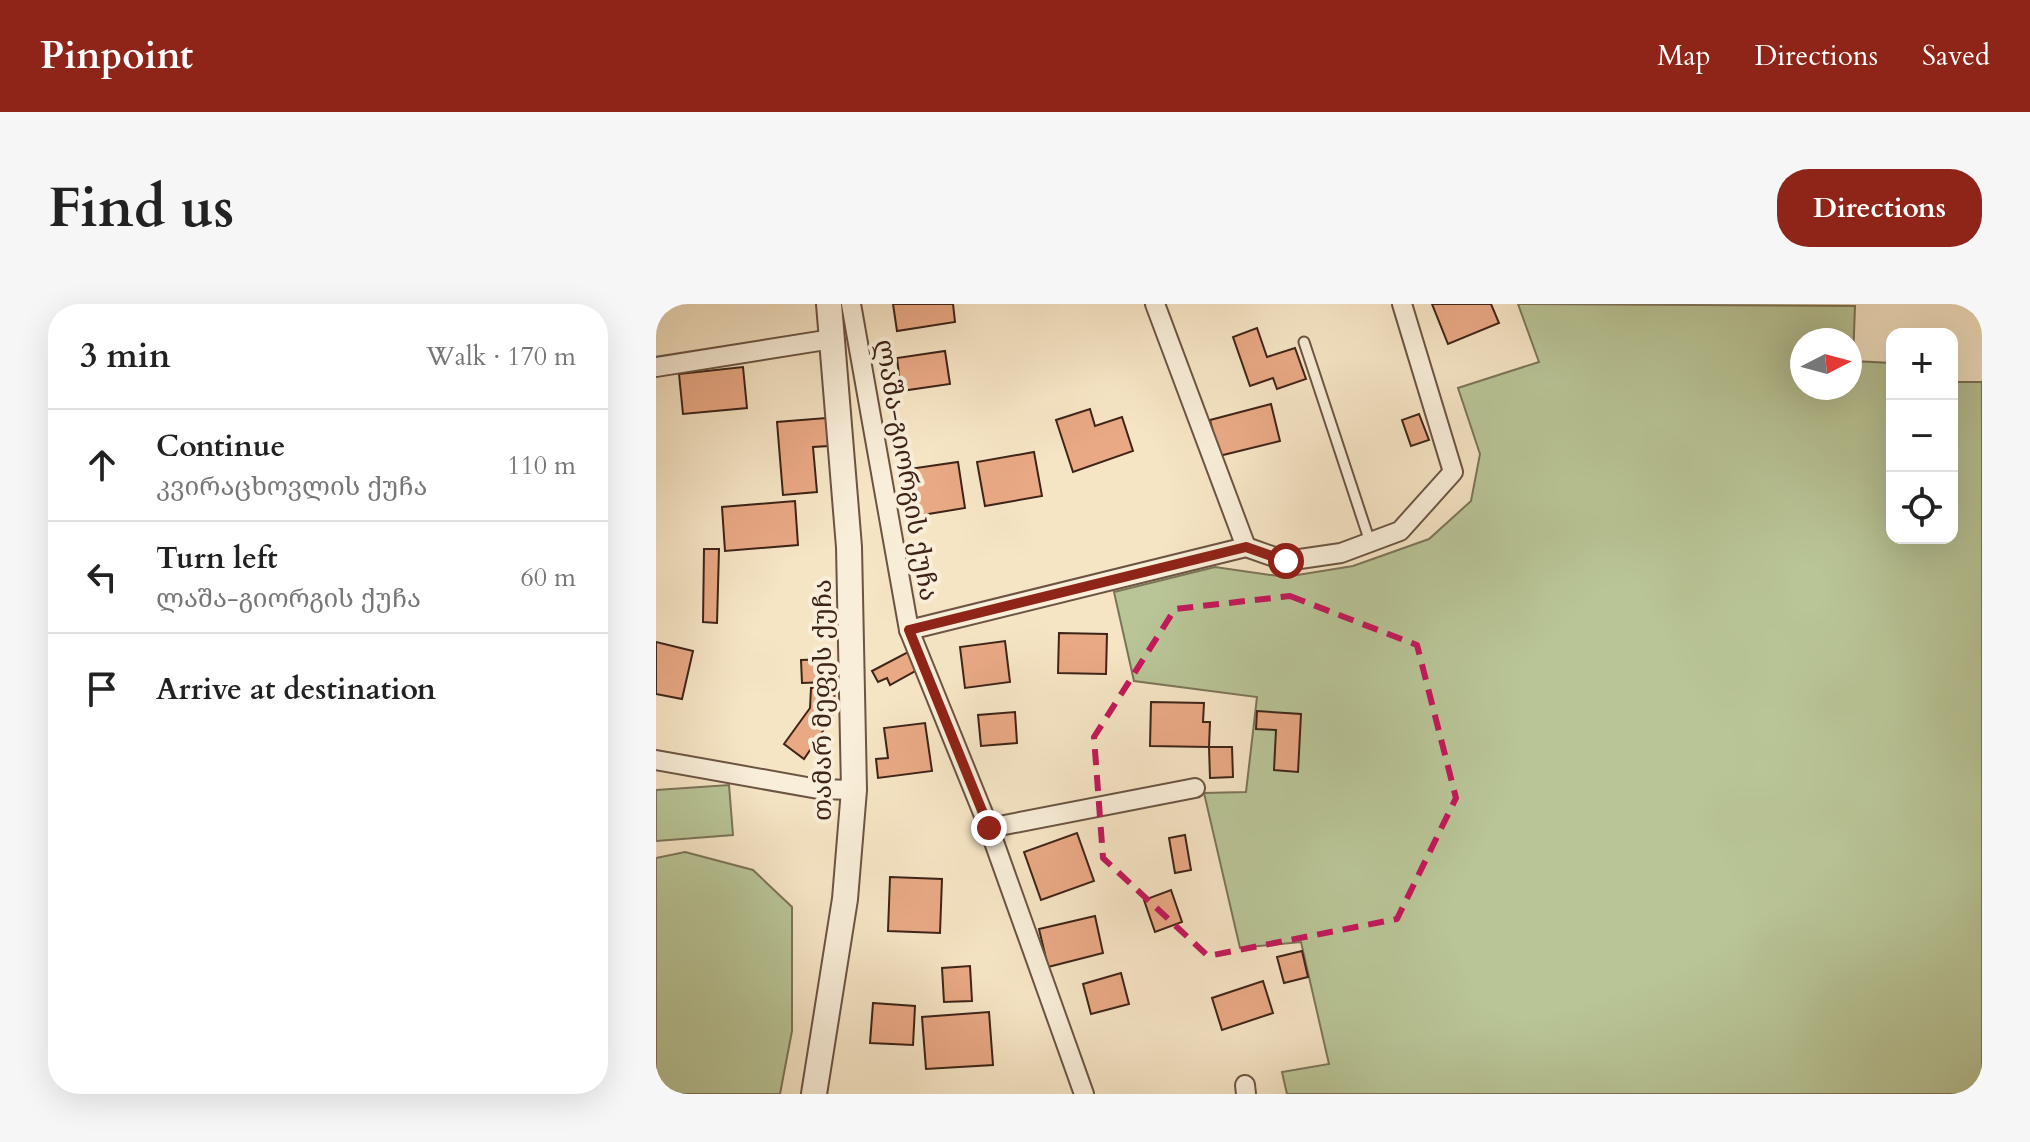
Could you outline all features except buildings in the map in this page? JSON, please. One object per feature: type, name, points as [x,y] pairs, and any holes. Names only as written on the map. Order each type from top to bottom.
[{"type":"street","name":"თამარ მეფეს ქუჩა","points":[[814,1094],[845,899],[854,790],[849,547],[829,304]]},
{"type":"street","name":"ლაშა-გიორგის ქუჩა","points":[[851,304],[909,630],[989,828],[1084,1094]]},
{"type":"street","points":[[1155,304],[1246,547]]},
{"type":"street","points":[[909,630],[1246,547],[1286,561],[1341,553],[1400,531],[1453,472],[1402,304]]},
{"type":"street","points":[[656,367],[832,339]]},
{"type":"street","points":[[656,760],[818,789],[854,790]]},
{"type":"street","points":[[989,828],[1195,788]]},
{"type":"lane","points":[[1304,342],[1370,542]]},
{"type":"highlighted area","points":[[1290,596],[1417,645],[1456,798],[1397,919],[1208,956],[1103,858],[1094,737],[1175,609]]},
{"type":"green space","points":[[1518,304],[1855,306],[1854,328],[1790,328],[1790,400],[1862,400],[1862,361],[1886,363],[1886,544],[1958,544],[1958,382],[1982,382],[1982,1094],[1287,1094],[1282,1072],[1329,1064],[1301,942],[1240,948],[1204,793],[1246,792],[1257,697],[1134,681],[1114,592],[1215,567],[1285,577],[1353,566],[1429,539],[1471,501],[1480,454],[1458,388],[1539,362]]},
{"type":"green space","points":[[729,785],[733,835],[656,841],[656,790]]},
{"type":"green space","points":[[685,852],[753,870],[792,907],[792,1031],[780,1094],[656,1094],[656,858]]},
{"type":"route","points":[[989,828],[909,630],[1246,547],[1286,561]]}]
